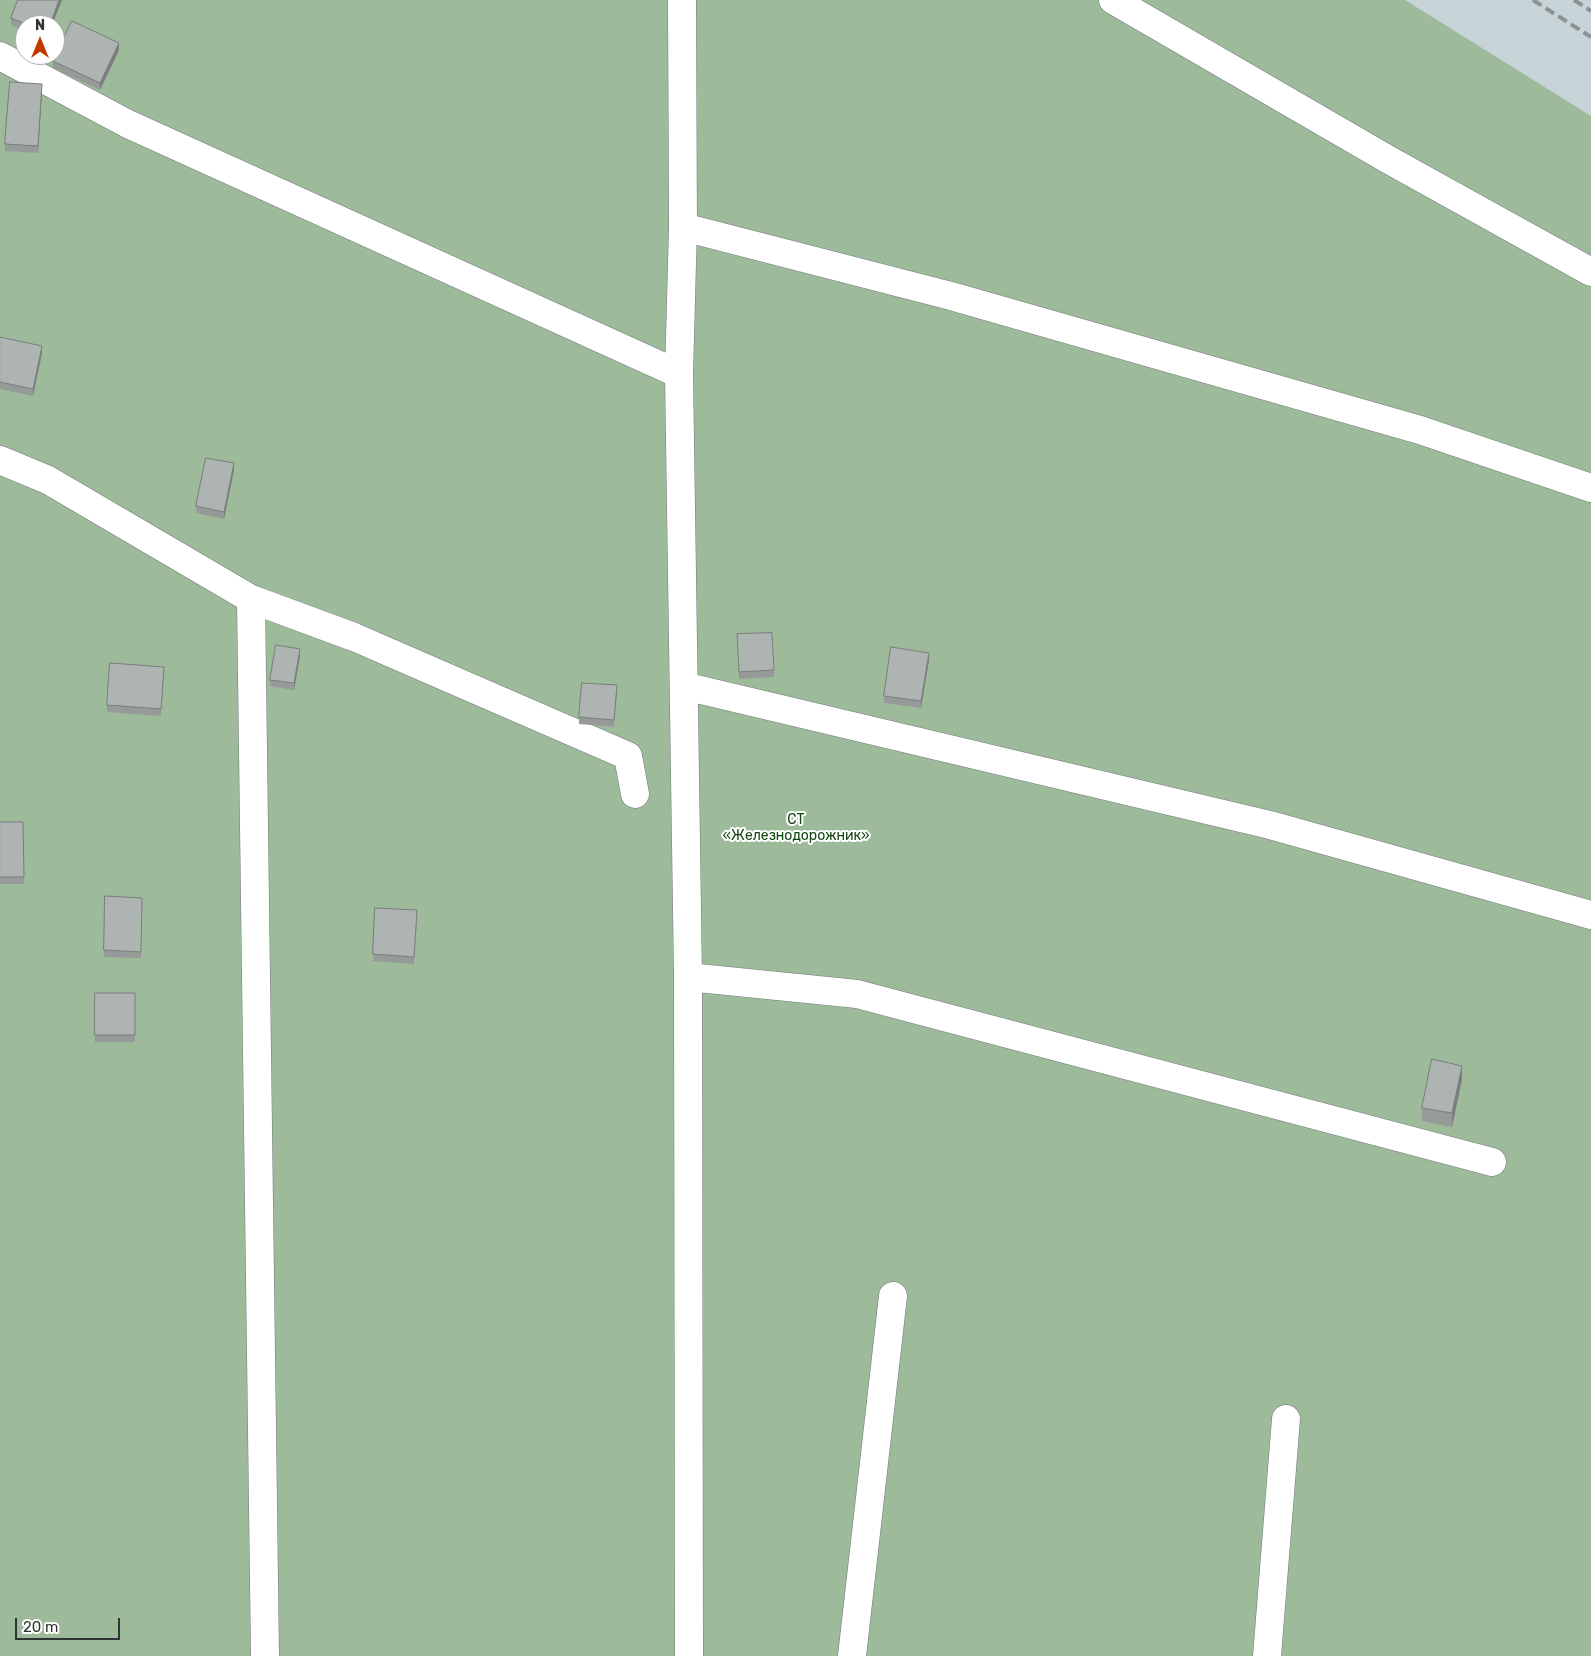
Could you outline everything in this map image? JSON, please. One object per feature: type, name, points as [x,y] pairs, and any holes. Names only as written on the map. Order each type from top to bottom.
[{"type":"street","points":[[1113,0],[1389,160],[1591,272]]},
{"type":"street","points":[[678,3],[683,227],[678,374],[688,977],[689,1656]]},
{"type":"street","points":[[0,56],[128,124],[678,374]]},
{"type":"street","points":[[683,227],[951,296],[1420,430],[1591,488]]},
{"type":"street","points":[[0,460],[48,480],[252,599],[354,637],[628,756],[635,794]]},
{"type":"street","points":[[252,599],[265,1656]]},
{"type":"street","points":[[684,686],[1270,825],[1591,915]]},
{"type":"street","points":[[688,977],[857,994],[1492,1162]]},
{"type":"street","points":[[852,1656],[893,1296]]},
{"type":"street","points":[[1267,1656],[1286,1419]]},
{"type":"shaded area","points":[[1384,0],[1591,0],[1591,129]]},
{"type":"green space","name":"СТ «Железнодорожник»","points":[[0,0],[1405,0],[1591,116],[1591,1656],[0,1656]]},
{"type":"building","points":[[18,0],[59,0],[54,15],[15,15],[15,20],[11,18]]},
{"type":"building","points":[[72,21],[119,43],[100,83],[62,65],[65,65],[65,36]]},
{"type":"building","points":[[10,82],[42,84],[38,146],[5,144]]},
{"type":"building","points":[[0,337],[42,346],[33,389],[0,382]]},
{"type":"building","points":[[206,458],[234,463],[224,512],[196,506]]},
{"type":"building","points":[[772,633],[774,670],[739,672],[737,634]]},
{"type":"building","points":[[276,645],[300,649],[294,683],[270,680]]},
{"type":"building","points":[[891,647],[929,653],[921,701],[884,696]]},
{"type":"building","points":[[110,663],[164,667],[161,709],[107,705]]},
{"type":"building","points":[[582,683],[617,685],[614,720],[579,717]]},
{"type":"building","points":[[0,822],[23,822],[24,877],[0,877]]},
{"type":"building","points":[[105,896],[142,898],[141,952],[104,950]]},
{"type":"building","points":[[375,908],[417,910],[414,957],[373,954]]},
{"type":"building","points":[[95,993],[135,993],[135,1035],[95,1035]]},
{"type":"building","points":[[1432,1059],[1462,1066],[1452,1113],[1422,1108]]},
{"type":"railway","points":[[1533,0],[1591,37]]},
{"type":"railway","points":[[1574,0],[1591,11]]}]
